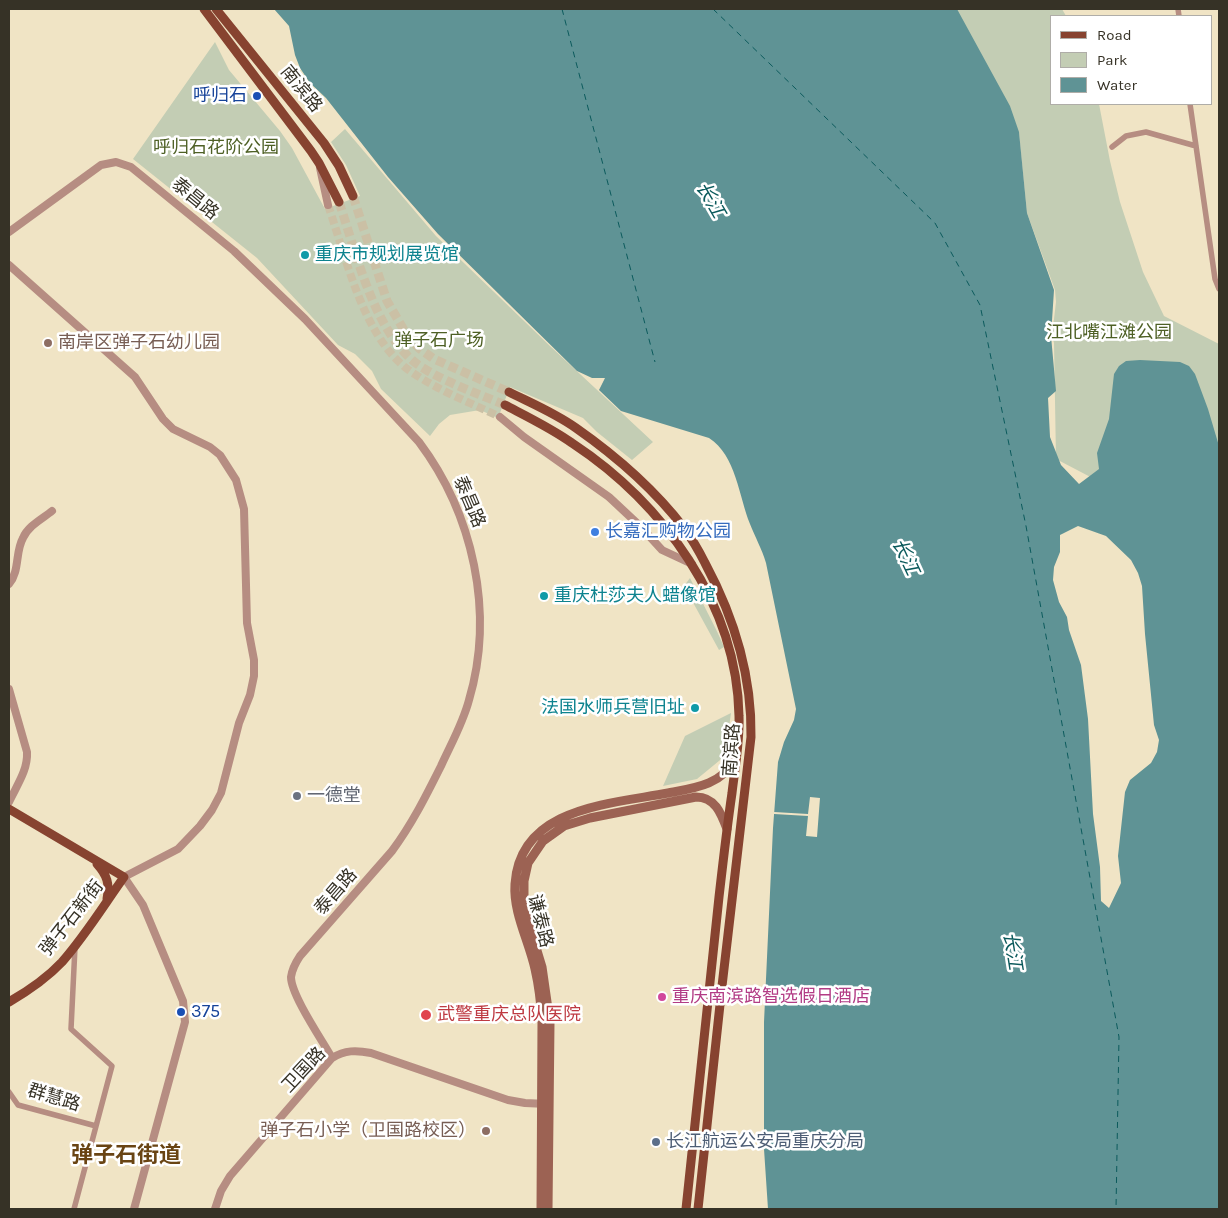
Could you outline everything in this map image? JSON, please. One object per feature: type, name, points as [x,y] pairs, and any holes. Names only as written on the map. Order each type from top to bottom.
[{"type":"main road","name":"南滨路","points":[[204,9],[313,154],[339,202]]},
{"type":"main road","name":"南滨路","points":[[216,9],[327,147],[339,166],[353,196]]},
{"type":"main road","points":[[313,154],[318,156],[324,154],[327,147]]},
{"type":"main road","name":"南滨路","points":[[509,392],[575,427],[606,450],[644,484],[685,529],[715,582],[728,612],[746,670],[751,723],[749,755],[724,964],[698,1209]]},
{"type":"main road","name":"南滨路","points":[[504,405],[544,425],[573,443],[622,482],[667,530],[692,564],[704,586],[717,613],[731,653],[736,678],[739,717],[736,759],[707,1005],[686,1209]]},
{"type":"main road","name":"谦泰路","points":[[548,1209],[546,1104],[540,996],[515,891],[517,871],[528,847],[538,834],[550,823],[561,817],[588,809],[708,785],[726,773],[736,759]]},
{"type":"main road","name":"谦泰路","points":[[541,1209],[550,1023],[548,996],[542,967],[525,911],[526,871],[534,852],[543,840],[554,832],[578,820],[696,797],[705,798],[714,804],[721,814],[727,829]]},
{"type":"main road","name":"弹子石新街","points":[[9,809],[124,877],[75,947],[60,964],[44,978],[9,1002]]},
{"type":"main road","points":[[93,859],[102,870],[108,882],[106,902]]},
{"type":"main road","points":[[711,971],[720,971],[724,964]]},
{"type":"main road","points":[[707,1005],[710,998],[716,1000],[711,1050],[713,1068]]},
{"type":"street","points":[[1190,105],[1215,280],[1219,289]]},
{"type":"street","points":[[1112,147],[1126,136],[1146,132],[1196,146]]},
{"type":"street","name":"泰昌路","points":[[9,232],[101,165],[116,162],[131,167],[234,251],[304,319],[419,442],[434,462],[457,507],[473,556],[479,602],[479,642],[470,700],[427,795],[406,832],[392,851],[300,956],[291,976],[294,991],[332,1058]]},
{"type":"street","name":"南滨路","points":[[319,163],[328,206]]},
{"type":"street","points":[[9,265],[135,377],[163,419],[173,429],[210,447],[220,455],[236,480],[244,509],[247,623],[254,660],[254,676],[250,695],[239,723],[221,793],[204,821],[178,849],[124,877],[143,904],[183,1000],[185,1011],[185,1022],[134,1209]]},
{"type":"street","points":[[500,417],[524,437],[609,496],[662,550],[692,564]]},
{"type":"street","points":[[9,584],[13,577],[24,535],[52,511]]},
{"type":"street","points":[[9,689],[27,760],[25,769],[9,802]]},
{"type":"street","points":[[74,1209],[112,1066],[72,1029],[75,947]]},
{"type":"street","name":"卫国路","points":[[215,1209],[221,1190],[230,1176],[332,1058],[340,1053],[349,1051],[371,1053],[508,1100],[546,1104]]},
{"type":"street","name":"群慧路","points":[[9,1092],[18,1105],[96,1126]]},
{"type":"green space","name":"江北嘴江滩公园","points":[[945,9],[1062,9],[1065,15],[1050,15],[1050,105],[1099,105],[1120,202],[1143,272],[1164,316],[1219,344],[1219,470],[1100,482],[1056,459],[1054,343],[1052,336],[1056,302],[1055,290],[1027,213],[1019,133],[1002,115]]},
{"type":"green space","name":"弹子石广场","points":[[215,42],[229,70],[292,148],[325,209],[360,196],[346,165],[331,142],[345,129],[436,236],[653,442],[632,460],[597,432],[583,418],[510,387],[498,418],[480,410],[450,415],[439,424],[430,436],[381,389],[372,371],[355,354],[338,345],[257,258],[133,159]]},
{"type":"green space","points":[[690,578],[724,647],[719,650],[684,586]]},
{"type":"green space","points":[[731,713],[725,756],[697,779],[663,786],[685,736]]},
{"type":"water","name":"长江","points":[[274,9],[957,9],[1010,106],[1019,132],[1027,213],[1054,290],[1051,336],[1056,391],[1048,398],[1050,437],[1061,465],[1079,484],[1099,469],[1097,453],[1109,419],[1114,374],[1119,366],[1126,361],[1180,362],[1189,366],[1195,374],[1219,446],[1219,1209],[768,1209],[764,1149],[764,1022],[773,828],[778,762],[784,742],[794,720],[796,709],[766,563],[746,513],[736,477],[725,455],[718,445],[709,438],[621,411],[599,390],[605,378],[592,378],[577,371],[438,234],[388,177],[326,98],[310,83],[300,68],[295,55],[289,26]],"holes":[[[1078,526],[1106,536],[1131,560],[1142,586],[1154,725],[1159,740],[1157,752],[1151,763],[1130,780],[1125,792],[1118,856],[1121,883],[1109,908],[1101,901],[1100,867],[1093,814],[1088,719],[1081,665],[1069,630],[1067,617],[1059,602],[1053,580],[1054,567],[1060,552],[1060,535]]]},
{"type":"pier","points":[[810,797],[820,798],[817,837],[806,836],[808,816],[774,814],[774,812],[808,814]]},
{"type":"ferry route","points":[[562,9],[655,362]]},
{"type":"ferry route","points":[[713,9],[935,223],[980,305],[1026,526],[1119,1037],[1116,1209]]},
{"type":"tunnel","points":[[353,196],[387,301],[408,337],[434,359],[509,392]]},
{"type":"tunnel","points":[[339,202],[367,286],[386,327],[398,345],[421,367],[457,385],[505,405]]},
{"type":"tunnel","points":[[328,205],[357,293],[378,335],[391,353],[417,376],[452,395],[500,417]]},
{"type":"place","name":"呼归石","points":[[257,96]]},
{"type":"place","name":"重庆市规划展览馆","points":[[305,255]]},
{"type":"place","name":"南岸区弹子石幼儿园","points":[[48,343]]},
{"type":"place","name":"长嘉汇购物公园","points":[[595,532]]},
{"type":"place","name":"重庆杜莎夫人蜡像馆","points":[[544,596]]},
{"type":"place","name":"法国水师兵营旧址","points":[[695,708]]},
{"type":"place","name":"一德堂","points":[[297,796]]},
{"type":"place","name":"重庆南滨路智选假日酒店","points":[[662,997]]},
{"type":"place","name":"375","points":[[181,1012]]},
{"type":"place","name":"武警重庆总队医院","points":[[426,1015]]},
{"type":"place","name":"弹子石小学（卫国路校区）","points":[[486,1131]]},
{"type":"place","name":"长江航运公安局重庆分局","points":[[656,1142]]},
{"type":"district","name":"弹子石街道","points":[[126,1156]]},
{"type":"park label","name":"呼归石花阶公园","points":[[216,148]]}]
